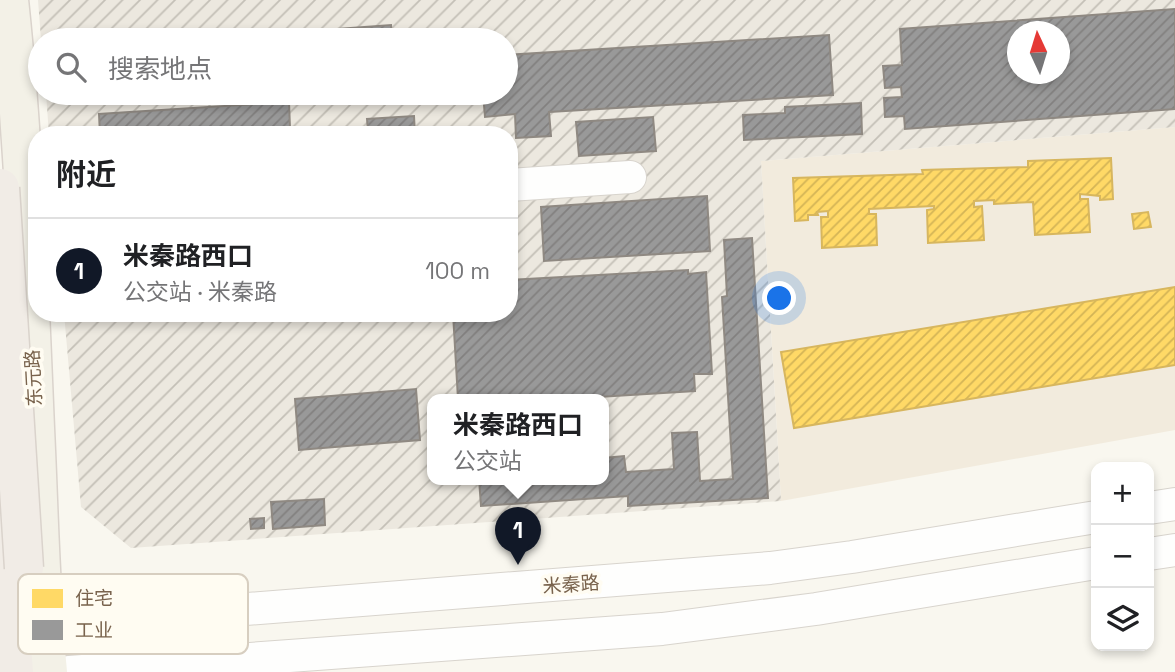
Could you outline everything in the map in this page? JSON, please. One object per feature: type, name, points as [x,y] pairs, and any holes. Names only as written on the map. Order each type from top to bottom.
[{"type":"highway","points":[[0,188],[24,574]]},
{"type":"highway","points":[[0,488],[14,672]]},
{"type":"highway","points":[[30,654],[31,672]]},
{"type":"main road","name":"东元路","points":[[9,0],[28,190]]},
{"type":"main road","name":"东元路","points":[[34,322],[42,574]]},
{"type":"main road","name":"东元路","points":[[46,654],[48,672]]},
{"type":"street","points":[[518,184],[630,177]]},
{"type":"street","points":[[1154,507],[1175,504]]},
{"type":"street","name":"米秦路","points":[[248,609],[770,568],[1091,518]]},
{"type":"street","points":[[1154,553],[1175,550]]},
{"type":"street","points":[[69,672],[662,629],[816,609],[1091,564]]},
{"type":"shaded area","points":[[38,0],[1175,0],[1175,127],[761,161],[781,501],[131,548],[81,507],[65,322],[518,322],[518,126],[48,126],[47,105],[518,105],[518,28],[40,28]]},
{"type":"shaded area","points":[[1175,127],[1175,430],[781,501],[761,161]]},
{"type":"building: 住宅","points":[[1111,158],[1113,199],[1100,200],[1100,196],[1080,194],[1080,199],[1088,199],[1090,232],[1035,235],[1033,202],[994,204],[994,200],[974,201],[974,207],[982,206],[984,240],[928,243],[927,210],[934,209],[934,206],[869,209],[869,214],[876,214],[877,245],[822,248],[821,217],[828,217],[828,211],[808,215],[808,220],[795,221],[793,178],[923,174],[922,170],[1028,167],[1028,161]]},
{"type":"building: 住宅","points":[[1148,212],[1151,227],[1134,229],[1132,214]]},
{"type":"building: 住宅","points":[[1175,287],[1175,365],[794,428],[781,352]]},
{"type":"building: 工业","points":[[1175,9],[1175,109],[905,129],[904,116],[885,117],[884,98],[902,97],[901,87],[885,88],[883,66],[902,65],[900,29],[1007,21],[1007,84],[1070,84],[1070,21],[1010,21]]},
{"type":"building: 工业","points":[[391,25],[391,28],[350,28]]},
{"type":"building: 工业","points":[[829,35],[833,95],[549,112],[551,136],[518,138],[515,114],[485,117],[484,105],[518,105],[518,54]]},
{"type":"building: 工业","points":[[861,103],[862,134],[744,140],[743,115],[785,113],[785,107]]},
{"type":"building: 工业","points":[[242,105],[289,105],[290,126],[100,126],[99,114]]},
{"type":"building: 工业","points":[[414,116],[415,126],[368,126],[367,119]]},
{"type":"building: 工业","points":[[653,117],[656,151],[579,156],[576,122]]},
{"type":"building: 工业","points":[[707,196],[710,251],[544,261],[541,207]]},
{"type":"building: 工业","points":[[752,238],[768,498],[628,506],[628,496],[481,506],[479,485],[609,485],[609,458],[624,456],[626,472],[674,469],[672,433],[697,432],[700,481],[733,479],[722,297],[727,296],[724,240]]},
{"type":"building: 工业","points":[[688,270],[688,274],[706,272],[712,374],[694,374],[695,391],[609,396],[609,394],[458,394],[454,322],[518,322],[518,279]]},
{"type":"building: 工业","points":[[416,389],[420,440],[299,450],[295,399]]},
{"type":"building: 工业","points":[[324,499],[325,525],[273,529],[271,502]]},
{"type":"building: 工业","points":[[264,518],[264,528],[251,529],[250,519]]},
{"type":"place","name":"米秦路西口","points":[[518,565]]}]
